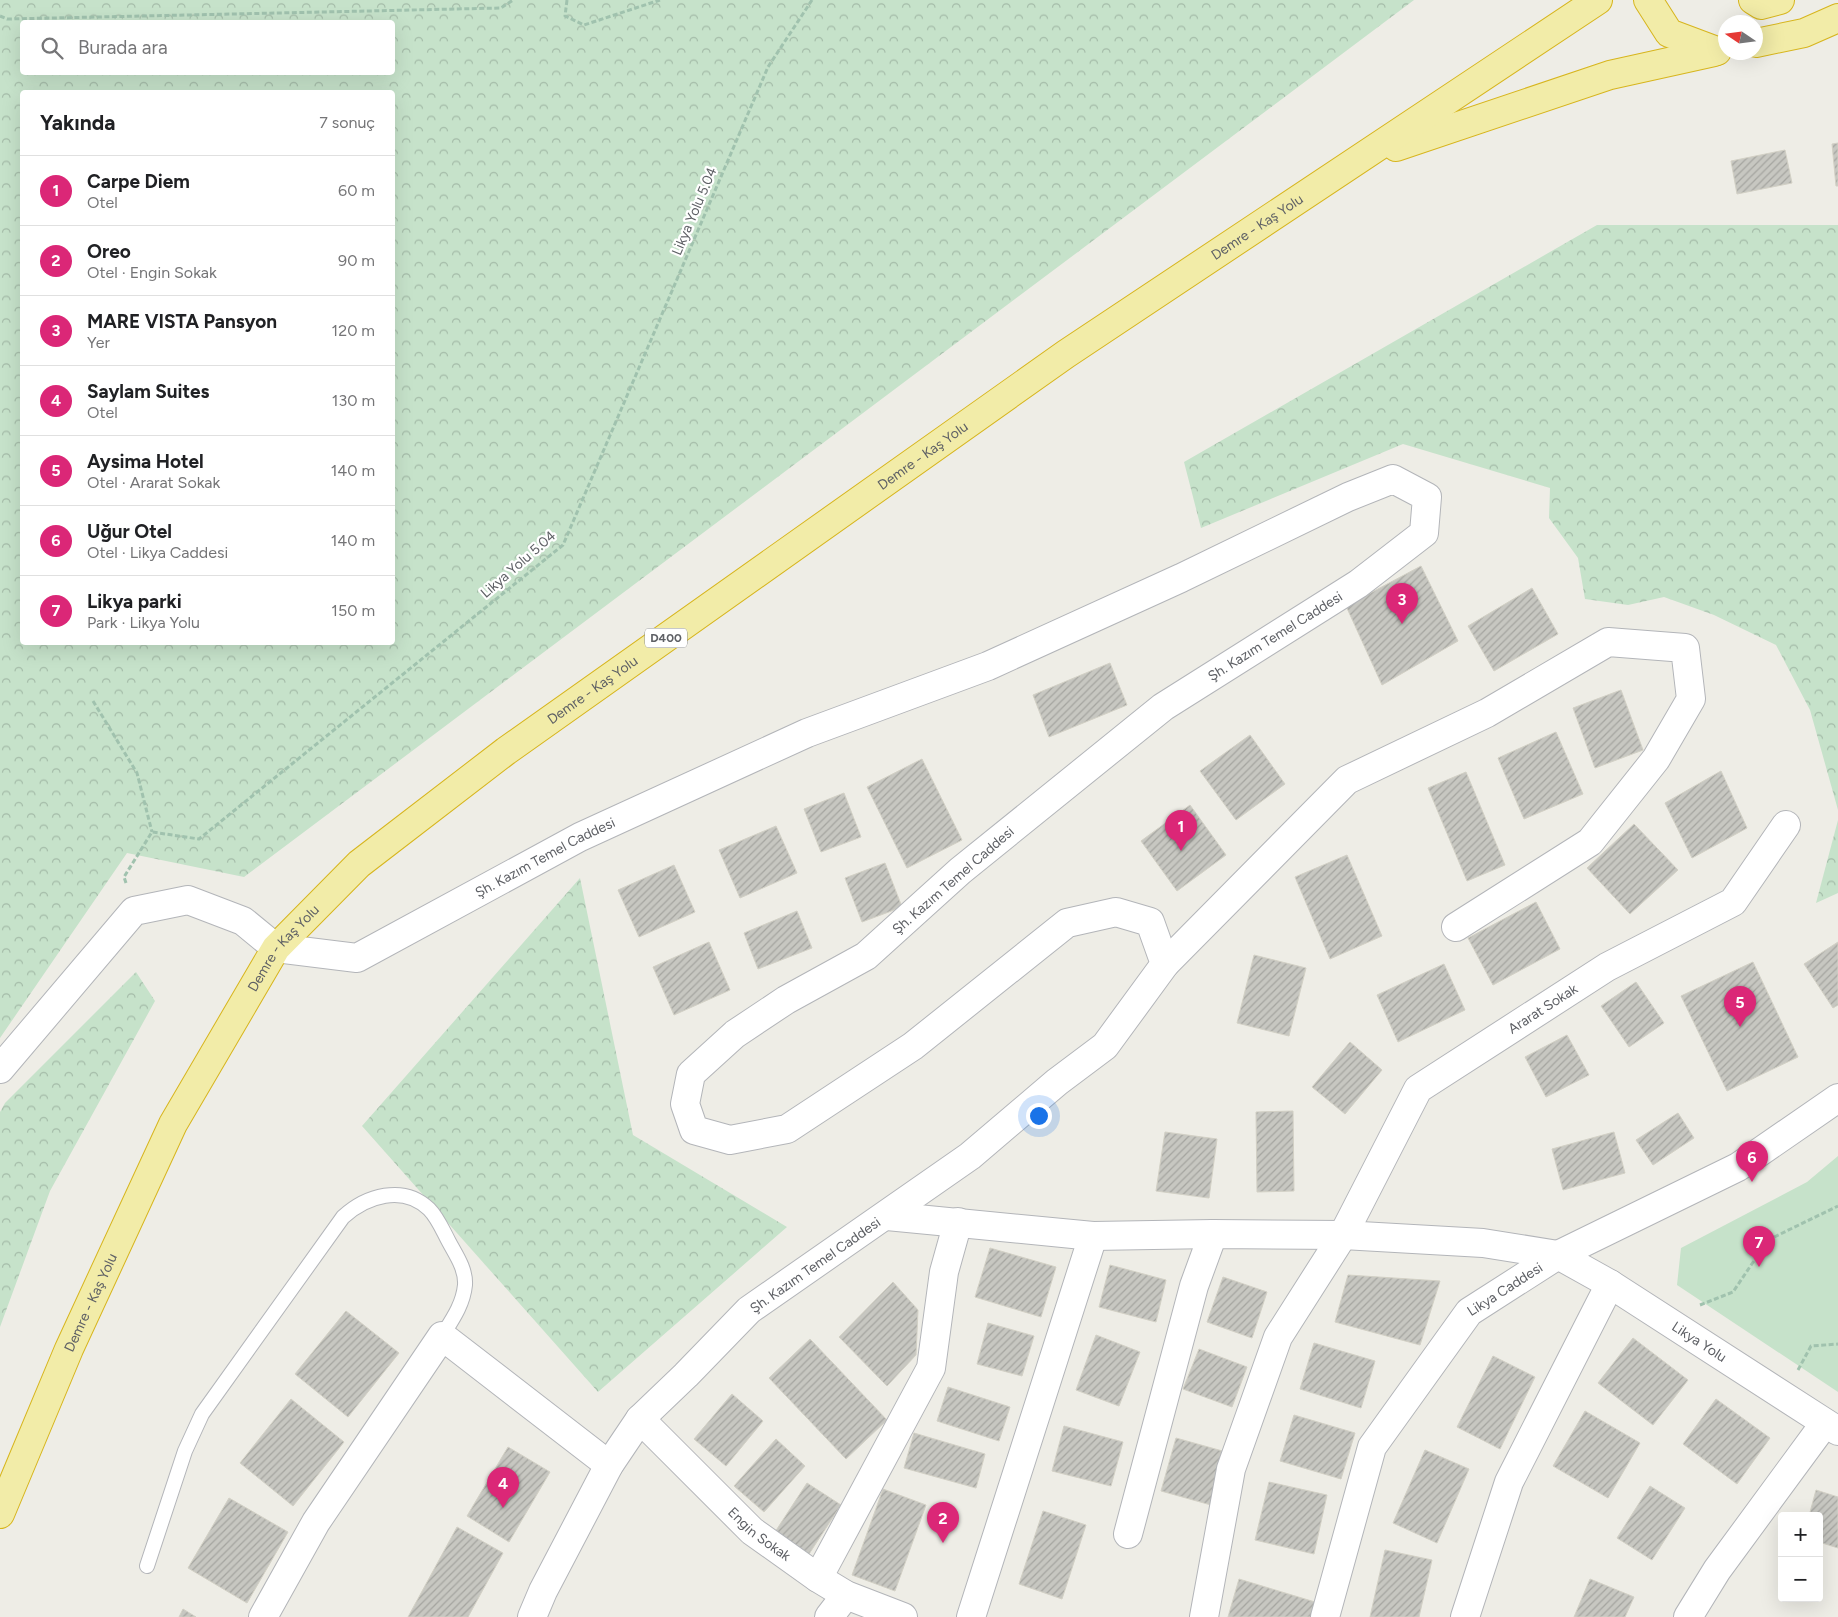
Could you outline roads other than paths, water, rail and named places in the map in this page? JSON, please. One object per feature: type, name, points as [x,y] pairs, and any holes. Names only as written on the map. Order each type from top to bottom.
[{"type":"highway","name":"Demre - Kaş Yolu","points":[[0,1514],[69,1349],[172,1124],[276,948],[359,864],[506,751],[1066,354],[1598,0]]},
{"type":"highway","points":[[1648,0],[1669,33],[1718,50]]},
{"type":"highway","points":[[1754,0],[1761,5],[1780,0]]},
{"type":"highway","points":[[1763,42],[1804,33],[1838,18]]},
{"type":"highway","points":[[1361,159],[1610,75],[1718,51]]},
{"type":"street","name":"Şh. Kazım Temel Caddesi","points":[[276,948],[357,958],[580,837],[616,820],[807,733],[988,666],[1181,578],[1348,496],[1393,479],[1427,497],[1424,533],[1358,584],[1163,706],[960,871],[866,956],[786,1000],[735,1034],[691,1074],[685,1104],[694,1130],[730,1140],[787,1129],[913,1046],[1067,923],[1116,912],[1150,922],[1165,964],[1106,1046],[1057,1082],[970,1156],[887,1216],[749,1310],[640,1419],[610,1464],[543,1591],[532,1617]]},
{"type":"street","points":[[1165,964],[1347,780],[1487,713],[1608,642],[1685,648],[1691,699],[1656,759],[1590,842],[1456,927]]},
{"type":"street","name":"Ararat Sokak","points":[[1204,1617],[1231,1469],[1278,1337],[1344,1235],[1418,1089],[1607,967],[1733,902],[1786,824]]},
{"type":"street","points":[[0,1069],[134,911],[188,900],[243,921],[276,948]]},
{"type":"street","name":"Likya Caddesi","points":[[1325,1617],[1372,1447],[1469,1312],[1558,1255],[1738,1167],[1838,1098]]},
{"type":"street","points":[[887,1216],[1094,1236],[1213,1234],[1344,1235],[1483,1243],[1558,1255]]},
{"type":"street","points":[[818,1578],[930,1368],[944,1272],[958,1222]]},
{"type":"street","points":[[1128,1534],[1194,1286],[1213,1234]]},
{"type":"street","points":[[971,1617],[1094,1236]]},
{"type":"street","name":"Likya Yolu","points":[[1558,1255],[1610,1284],[1832,1427]]},
{"type":"street","points":[[1465,1617],[1509,1482],[1610,1284]]},
{"type":"street","points":[[262,1617],[316,1522],[442,1336],[610,1464]]},
{"type":"street","name":"Engin Sokak","points":[[640,1419],[752,1531],[818,1578],[846,1595],[903,1617]]},
{"type":"street","points":[[1688,1617],[1717,1570],[1832,1427]]},
{"type":"street","points":[[829,1617],[846,1595]]},
{"type":"lane","points":[[147,1566],[185,1451],[202,1414],[343,1217],[354,1206],[366,1200],[399,1195],[415,1199],[429,1210],[462,1265],[465,1282],[459,1309],[442,1336]]},
{"type":"place","name":"MARE VISTA Pansyon","points":[[1402,624]]},
{"type":"place","name":"Carpe Diem","points":[[1181,851]]},
{"type":"place","name":"Aysima Hotel","points":[[1740,1027]]},
{"type":"place","name":"Uğur Otel","points":[[1752,1182]]},
{"type":"place","name":"Likya parki","points":[[1759,1267]]},
{"type":"place","name":"Saylam Suites","points":[[503,1508]]},
{"type":"place","name":"Oreo","points":[[943,1543]]}]
